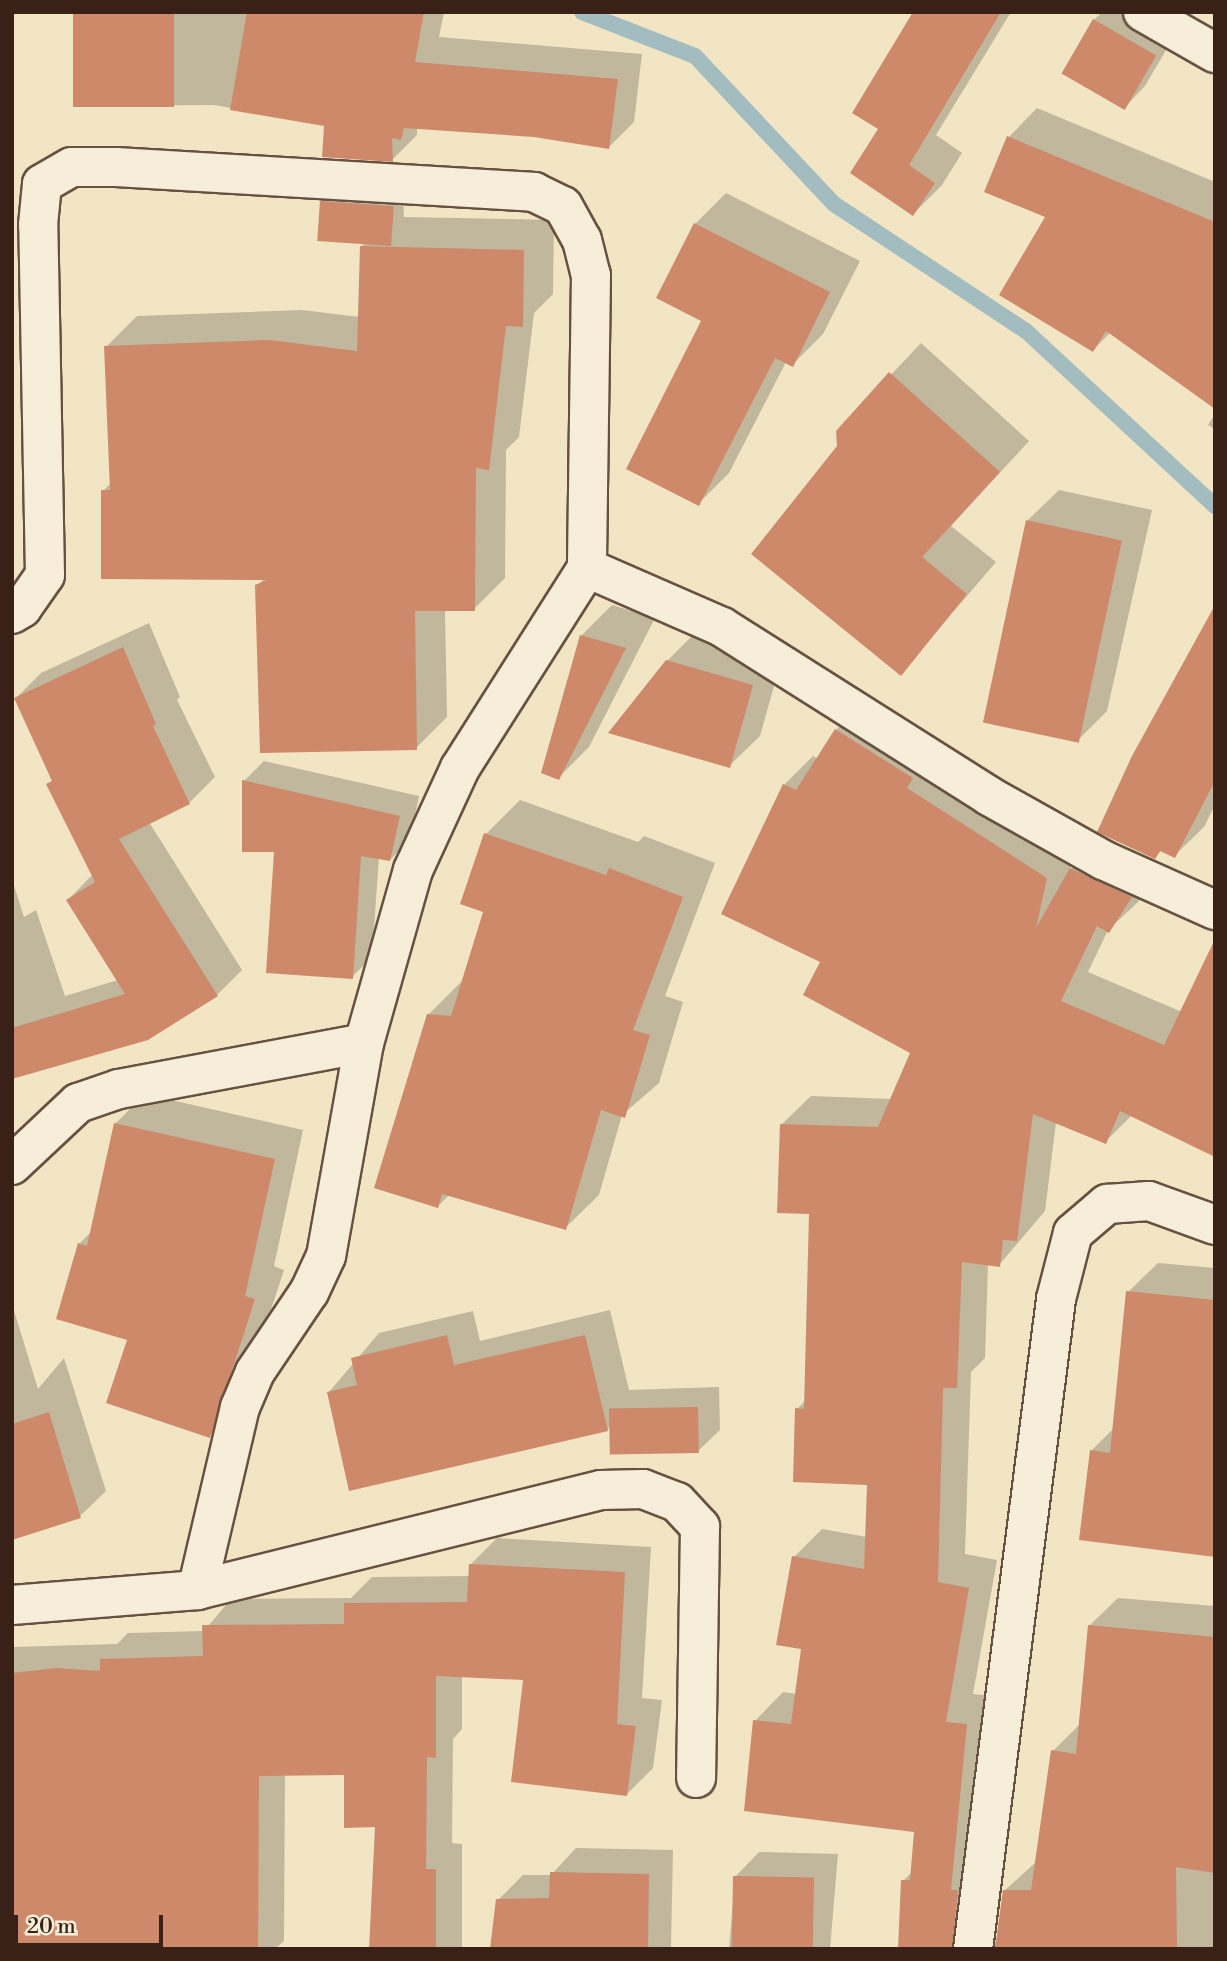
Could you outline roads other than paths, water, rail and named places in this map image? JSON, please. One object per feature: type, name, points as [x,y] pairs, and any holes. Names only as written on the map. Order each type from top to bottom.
[{"type":"street","points":[[1143,12],[1215,52]]},
{"type":"street","points":[[12,614],[22,608],[46,575],[38,225],[42,184],[72,167],[534,192],[563,206],[582,240],[591,275],[587,568],[460,768],[413,870],[364,1043],[326,1256],[309,1292],[255,1371],[240,1407],[197,1590]]},
{"type":"street","points":[[587,568],[722,627],[989,796],[1103,860],[1215,910]]},
{"type":"street","points":[[12,1165],[78,1103],[119,1089],[364,1043]]},
{"type":"street","points":[[973,1949],[1056,1299],[1073,1233],[1107,1204],[1149,1201],[1215,1225]]},
{"type":"street","points":[[12,1605],[197,1590],[541,1503],[601,1490],[643,1489],[677,1502],[700,1527],[696,1778]]},
{"type":"waterway","points":[[582,12],[695,56],[834,204],[1026,331],[1215,506]]}]
